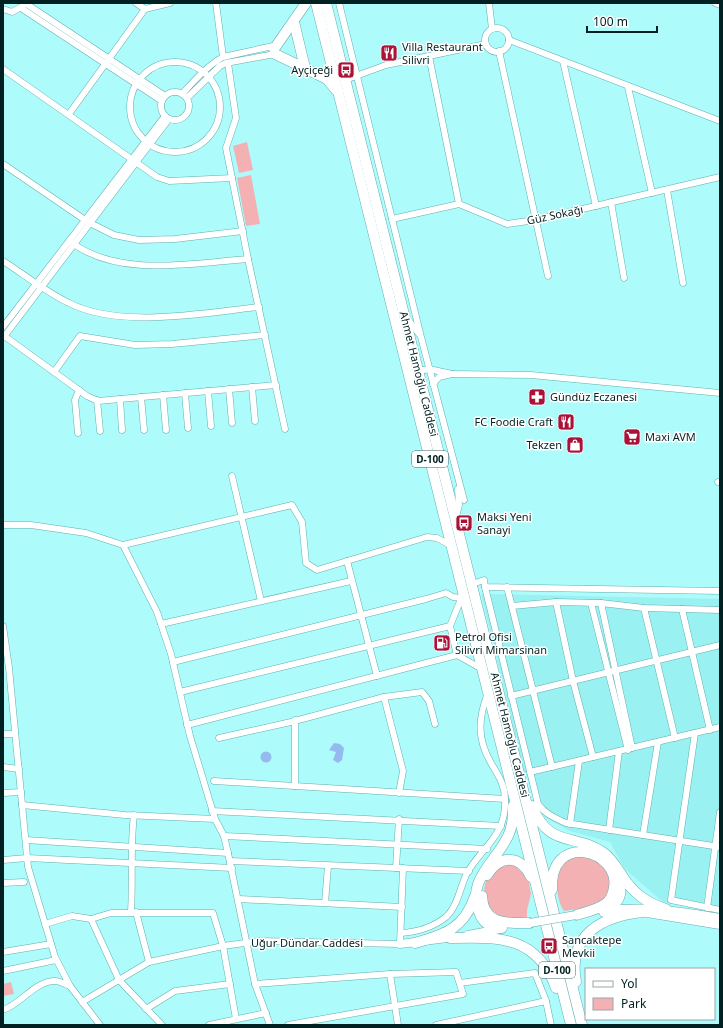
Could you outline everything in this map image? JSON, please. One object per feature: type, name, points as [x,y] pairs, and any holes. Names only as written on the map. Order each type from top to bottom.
[{"type":"highway","points":[[306,3],[275,51],[327,79],[335,87],[341,103]]},
{"type":"highway","name":"Ahmet Hamoğlu Caddesi","points":[[316,3],[508,770],[548,915],[582,1025]]},
{"type":"highway","name":"Ahmet Hamoğlu Caddesi","points":[[326,3],[405,316],[424,370],[456,521],[520,776],[571,1025]]},
{"type":"highway","points":[[294,22],[305,68]]},
{"type":"highway","points":[[415,943],[445,933],[457,926],[468,911],[484,869],[504,844],[511,830],[513,814],[508,770]]},
{"type":"highway","points":[[520,776],[536,815],[544,827],[557,836],[602,852],[616,866],[635,893],[653,905],[666,909]]},
{"type":"highway","points":[[548,915],[552,878],[555,866],[567,854],[579,852],[591,853],[602,860],[609,867],[614,878],[614,890],[606,904],[576,915]]},
{"type":"highway","points":[[530,923],[498,921],[486,910],[482,899],[483,886],[487,875],[499,863],[510,860],[524,866],[548,915]]},
{"type":"highway","points":[[604,912],[615,905],[621,895],[619,876],[616,866]]},
{"type":"highway","points":[[476,890],[477,908],[483,920],[491,927],[502,928]]},
{"type":"highway","points":[[582,1025],[574,976],[574,962],[580,946],[589,932],[601,922],[620,915],[643,912]]},
{"type":"highway","points":[[450,938],[506,939],[527,948],[545,965],[552,977],[571,1025]]},
{"type":"main road","points":[[400,944],[450,938],[576,915],[627,909],[666,909],[720,918]]},
{"type":"main road","points":[[604,912],[643,912],[720,925]]},
{"type":"street","points":[[136,3],[145,9]]},
{"type":"street","points":[[69,114],[145,9],[168,3]]},
{"type":"street","points":[[216,3],[224,57]]},
{"type":"street","points":[[339,3],[421,337],[424,370],[433,384],[464,500]]},
{"type":"street","points":[[489,3],[492,29],[485,37],[486,44],[491,50],[499,52],[506,48],[509,40]]},
{"type":"street","points":[[715,3],[720,5]]},
{"type":"street","points":[[3,10],[12,12],[24,5],[107,61],[137,85],[164,99]]},
{"type":"street","points":[[492,29],[503,30],[509,40],[628,87],[720,121]]},
{"type":"street","points":[[345,80],[386,65],[486,44]]},
{"type":"street","points":[[273,46],[275,51],[228,62],[220,66],[185,96],[203,71],[224,57],[273,46]]},
{"type":"street","points":[[499,52],[548,276]]},
{"type":"street","points":[[392,219],[459,204],[429,56]]},
{"type":"street","points":[[107,61],[140,79],[164,99]]},
{"type":"street","points":[[563,61],[596,206]]},
{"type":"street","points":[[167,62],[188,64],[203,71],[208,77],[218,92],[220,108],[216,126],[208,137],[190,149],[180,152],[168,152],[147,143],[136,131],[130,112],[131,100],[140,79],[150,70],[167,62]]},
{"type":"street","points":[[228,62],[236,118],[226,148],[242,231],[285,429]]},
{"type":"street","points":[[3,70],[69,114],[157,177],[169,181],[232,178]]},
{"type":"street","points":[[628,87],[652,193]]},
{"type":"street","points":[[174,92],[185,96],[190,107],[186,116],[178,120],[167,118],[161,107],[164,99],[174,92]]},
{"type":"street","points":[[167,118],[71,242],[4,336],[79,390],[97,400],[276,385]]},
{"type":"street","points":[[3,164],[87,221],[114,235],[139,240],[175,240],[242,231]]},
{"type":"street","name":"Güz Sokağı","points":[[459,204],[507,224],[535,220],[720,177]]},
{"type":"street","points":[[667,190],[683,283]]},
{"type":"street","points":[[611,202],[624,278]]},
{"type":"street","points":[[71,242],[93,254],[116,262],[140,265],[248,259]]},
{"type":"street","points":[[3,261],[70,304],[96,312],[132,317],[159,317],[259,307]]},
{"type":"street","points":[[3,327],[39,285]]},
{"type":"street","points":[[405,316],[421,337]]},
{"type":"street","points":[[54,372],[80,336],[135,345],[172,344],[265,335]]},
{"type":"street","points":[[424,370],[452,374],[531,375],[720,393]]},
{"type":"street","points":[[433,384],[439,377],[452,374]]},
{"type":"street","points":[[252,387],[255,421]]},
{"type":"street","points":[[229,389],[232,423]]},
{"type":"street","points":[[78,433],[75,400],[79,390]]},
{"type":"street","points":[[208,391],[210,426]]},
{"type":"street","points":[[184,393],[188,428]]},
{"type":"street","points":[[163,395],[166,430]]},
{"type":"street","points":[[141,397],[144,430]]},
{"type":"street","points":[[120,399],[122,430]]},
{"type":"street","points":[[97,400],[100,432]]},
{"type":"street","points":[[455,468],[459,493],[456,521]]},
{"type":"street","points":[[232,476],[262,601]]},
{"type":"street","points":[[3,525],[31,525],[86,533],[123,545],[292,505],[302,522],[306,563],[317,570],[427,537],[437,538],[452,546]]},
{"type":"street","points":[[123,545],[157,612],[173,662],[187,724],[212,811],[224,836],[232,868],[255,984],[270,1025]]},
{"type":"street","points":[[346,561],[377,676]]},
{"type":"street","points":[[472,584],[484,580],[538,804],[542,809],[549,815],[570,824],[718,846]]},
{"type":"street","points":[[161,624],[351,581]]},
{"type":"street","points":[[485,587],[720,591]]},
{"type":"street","points":[[507,587],[552,767]]},
{"type":"street","points":[[173,662],[446,593],[453,597],[463,595]]},
{"type":"street","points":[[457,655],[450,626],[463,595]]},
{"type":"street","points":[[512,606],[556,602],[591,603],[644,608],[720,610]]},
{"type":"street","points":[[556,602],[573,681],[593,758]]},
{"type":"street","points":[[591,603],[607,673],[630,749]]},
{"type":"street","points":[[601,604],[630,749]]},
{"type":"street","points":[[644,608],[675,738]]},
{"type":"street","points":[[682,609],[710,730]]},
{"type":"street","points":[[3,626],[19,769],[27,858],[56,960],[70,986],[100,1025]]},
{"type":"street","points":[[180,692],[450,626]]},
{"type":"street","points":[[511,696],[615,672],[720,645]]},
{"type":"street","points":[[187,724],[457,655],[482,669]]},
{"type":"street","points":[[220,738],[384,697],[422,692],[429,701],[435,724]]},
{"type":"street","points":[[401,933],[427,928],[447,916],[456,901],[469,871],[487,849],[501,826],[505,810],[505,799],[501,781],[486,754],[481,737],[481,713],[488,692]]},
{"type":"street","points":[[384,697],[403,771],[399,793]]},
{"type":"street","points":[[295,720],[295,786]]},
{"type":"street","points":[[530,772],[720,727]]},
{"type":"street","points":[[695,733],[671,900],[720,910]]},
{"type":"street","points":[[3,734],[15,734]]},
{"type":"street","points":[[643,835],[658,742]]},
{"type":"street","points":[[610,830],[619,751]]},
{"type":"street","points":[[570,824],[579,761]]},
{"type":"street","points":[[3,767],[19,769]]},
{"type":"street","points":[[214,781],[505,799]]},
{"type":"street","points":[[3,793],[21,792]]},
{"type":"street","points":[[22,805],[134,815],[215,819]]},
{"type":"street","points":[[212,811],[399,819],[501,826]]},
{"type":"street","points":[[707,908],[718,846],[720,812]]},
{"type":"street","points":[[134,815],[131,846],[134,912],[149,962]]},
{"type":"street","points":[[396,868],[399,819]]},
{"type":"street","points":[[224,836],[487,849]]},
{"type":"street","points":[[26,840],[228,853]]},
{"type":"street","points":[[3,860],[27,858],[232,868]]},
{"type":"street","points":[[230,862],[469,871]]},
{"type":"street","points":[[325,903],[328,866]]},
{"type":"street","points":[[400,944],[403,868]]},
{"type":"street","points":[[3,883],[24,882]]},
{"type":"street","points":[[238,899],[402,907]]},
{"type":"street","points":[[45,924],[72,916],[91,919],[111,913],[213,913],[223,946],[236,1019]]},
{"type":"street","points":[[91,919],[119,980],[159,1024]]},
{"type":"street","name":"Uğur Dündar Caddesi","points":[[82,1002],[149,962],[223,946],[259,941],[400,944]]},
{"type":"street","points":[[3,952],[51,944]]},
{"type":"street","points":[[3,971],[56,960]]},
{"type":"street","points":[[255,984],[390,974],[456,972],[463,994],[288,1025]]},
{"type":"street","points":[[460,983],[535,973],[546,1001],[551,1025]]},
{"type":"street","points":[[390,974],[398,1025]]},
{"type":"street","points":[[3,1009],[13,1007],[41,985],[55,981],[70,986]]},
{"type":"street","points":[[146,1009],[176,991],[230,984]]},
{"type":"street","points":[[436,1025],[546,1001]]},
{"type":"street","points":[[209,1025],[266,1013]]},
{"type":"shaded area","points":[[481,594],[720,599],[720,912],[663,902],[624,868],[610,842],[570,831],[544,817],[524,771]]},
{"type":"shaded area","points":[[334,743],[340,744],[344,748],[342,760],[338,763],[333,760],[336,752],[329,750]]},
{"type":"shaded area","points":[[264,752],[268,752],[270,753],[270,761],[264,762],[261,759],[261,755]]},
{"type":"green space","points":[[247,142],[253,170],[239,173],[233,146]]},
{"type":"green space","points":[[251,175],[260,224],[246,226],[237,178]]},
{"type":"green space","points":[[582,854],[608,867],[611,894],[598,906],[564,911],[559,899],[557,886],[561,861]]},
{"type":"green space","points":[[510,861],[527,871],[531,894],[527,917],[512,919],[503,918],[492,910],[485,898],[485,885],[491,872]]},
{"type":"green space","points":[[11,982],[14,994],[3,996],[3,984]]},
{"type":"place","name":"Villa Restaurant Silivri","points":[[389,53]]},
{"type":"place","name":"Ayçiçeği","points":[[346,70]]},
{"type":"place","name":"Gündüz Eczanesi","points":[[537,397]]},
{"type":"place","name":"FC Foodie Craft","points":[[566,422]]},
{"type":"place","name":"Maxi AVM","points":[[632,437]]},
{"type":"place","name":"Tekzen","points":[[575,445]]},
{"type":"place","name":"Maksi Yeni Sanayi","points":[[464,523]]},
{"type":"place","name":"Petrol Ofisi Silivri Mimarsinan","points":[[442,643]]},
{"type":"place","name":"Sancaktepe Mevkii","points":[[549,946]]}]
